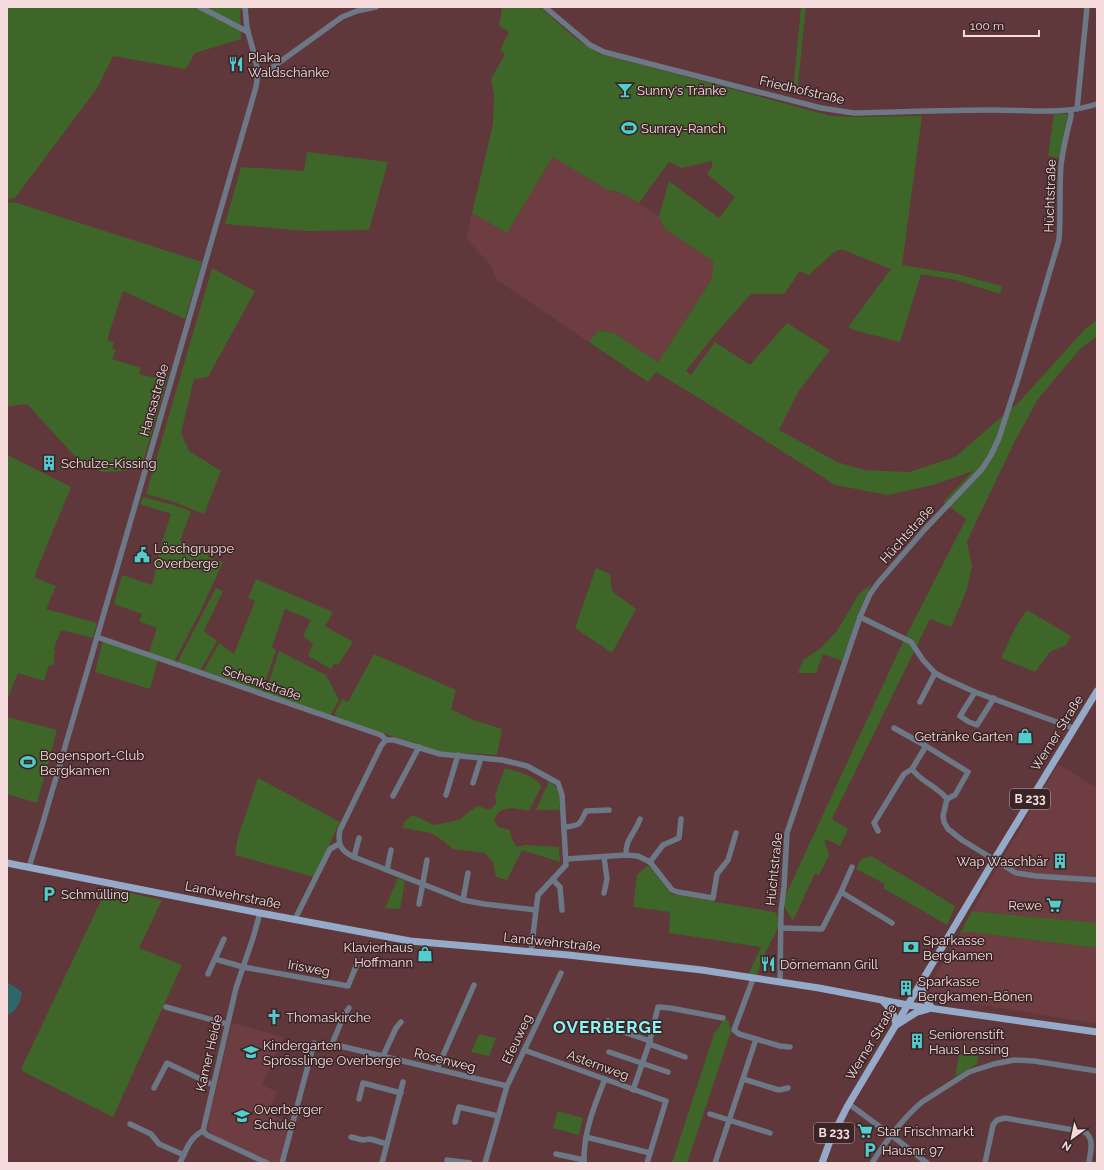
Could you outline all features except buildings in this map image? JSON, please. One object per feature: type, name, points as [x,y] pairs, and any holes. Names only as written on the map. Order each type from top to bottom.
[{"type":"main road","name":"Werner Straße","points":[[822,1163],[830,1141],[849,1104],[994,860],[1097,691]]},
{"type":"main road","name":"Landwehrstraße","points":[[7,863],[410,941],[702,970],[828,990],[908,1005],[1097,1032]]},
{"type":"main road","points":[[882,1000],[892,1012],[896,1025],[923,1009],[932,1008],[924,997],[921,983]]},
{"type":"street","points":[[200,7],[248,32]]},
{"type":"street","name":"Hansastraße","points":[[29,867],[252,101],[258,75],[257,61],[248,32],[245,7]]},
{"type":"street","points":[[258,75],[266,72],[342,17],[357,11],[376,7]]},
{"type":"street","name":"Friedhofstraße","points":[[546,7],[590,45],[604,52],[821,108],[854,113],[1074,109],[1097,104]]},
{"type":"street","name":"Hüchtstraße","points":[[780,982],[781,911],[787,833],[860,617],[870,594],[878,583],[925,529],[982,469],[999,438],[1018,379],[1059,240],[1061,219],[1061,166],[1071,116],[1074,109],[1087,7]]},
{"type":"street","points":[[860,617],[911,642],[922,660],[935,673],[958,685],[1074,728]]},
{"type":"street","name":"Schenkstraße","points":[[97,636],[375,733],[386,740],[394,740],[440,754],[502,760],[527,766],[558,783],[562,795],[564,827]]},
{"type":"street","points":[[920,702],[935,673]]},
{"type":"street","points":[[974,692],[960,716],[969,722],[978,724],[994,698]]},
{"type":"street","points":[[894,728],[968,772],[954,795],[946,799]]},
{"type":"street","points":[[386,740],[381,746],[340,830],[338,837],[339,844],[343,850],[354,857],[463,900],[536,910]]},
{"type":"street","points":[[878,831],[874,823],[904,774],[912,770],[926,746]]},
{"type":"street","points":[[393,796],[419,747]]},
{"type":"street","points":[[446,795],[458,755]]},
{"type":"street","points":[[473,783],[481,758]]},
{"type":"street","points":[[912,770],[917,776],[941,791],[946,799],[943,816],[944,822],[948,829],[962,840],[994,860],[1024,875],[1097,880]]},
{"type":"street","points":[[531,952],[538,895],[566,865],[564,827],[576,826],[580,823],[586,811],[609,810]]},
{"type":"street","points":[[626,855],[627,842],[636,830],[640,819]]},
{"type":"street","points":[[650,862],[663,845],[679,838],[681,819]]},
{"type":"street","points":[[566,859],[626,855],[638,856],[650,862],[672,890],[713,898],[717,874],[728,860],[736,833]]},
{"type":"street","points":[[354,857],[359,838]]},
{"type":"street","points":[[295,919],[330,849],[339,844]]},
{"type":"street","points":[[387,870],[391,850]]},
{"type":"street","points":[[604,857],[607,879],[604,893]]},
{"type":"street","points":[[419,904],[427,860]]},
{"type":"street","points":[[781,928],[822,930],[852,867]]},
{"type":"street","points":[[463,900],[468,873]]},
{"type":"street","points":[[553,880],[560,887],[562,910]]},
{"type":"street","points":[[841,892],[892,923]]},
{"type":"street","name":"Kamer Heide","points":[[203,1131],[236,988],[260,913]]},
{"type":"street","points":[[208,974],[224,939]]},
{"type":"street","points":[[215,959],[243,967]]},
{"type":"street","name":"Irisweg","points":[[243,967],[348,986],[357,964]]},
{"type":"street","name":"Efeuweg","points":[[486,1163],[507,1086],[561,973]]},
{"type":"street","points":[[753,978],[734,1030],[739,1034],[780,1046],[790,1047]]},
{"type":"street","points":[[437,1069],[474,985]]},
{"type":"street","points":[[166,1007],[227,1024]]},
{"type":"street","points":[[633,1090],[649,1042],[658,1007],[723,1018]]},
{"type":"street","name":"Rosenweg","points":[[349,1008],[344,1015],[332,1044],[507,1086]]},
{"type":"street","points":[[608,1021],[615,1029],[685,1057]]},
{"type":"street","points":[[383,1056],[396,1028],[401,1022]]},
{"type":"street","points":[[716,1163],[756,1039]]},
{"type":"street","points":[[282,1163],[314,1043]]},
{"type":"street","name":"Asternweg","points":[[524,1050],[666,1101],[650,1152]]},
{"type":"street","points":[[609,1052],[668,1072]]},
{"type":"street","points":[[872,1163],[891,1134],[922,1102],[960,1077],[981,1068],[1014,1060],[1034,1061],[1097,1071]]},
{"type":"street","points":[[154,1088],[167,1063],[213,1085]]},
{"type":"street","points":[[743,1078],[779,1090],[788,1088]]},
{"type":"street","points":[[556,1154],[584,1162],[586,1137],[592,1113],[605,1080]]},
{"type":"street","points":[[382,1163],[403,1082]]},
{"type":"street","points":[[359,1099],[363,1084],[401,1093]]},
{"type":"street","points":[[849,1104],[891,1134],[927,1163]]},
{"type":"street","points":[[455,1122],[459,1107],[498,1116]]},
{"type":"street","points":[[710,1114],[770,1133]]},
{"type":"street","points":[[985,1163],[992,1125],[997,1120],[1005,1118],[1085,1132],[1091,1139],[1089,1163]]},
{"type":"street","points":[[130,1124],[151,1134],[160,1144],[184,1155]]},
{"type":"street","points":[[180,1163],[193,1137],[203,1131],[208,1135],[267,1163]]},
{"type":"street","points":[[351,1137],[363,1140],[370,1139],[387,1144]]},
{"type":"street","points":[[586,1137],[650,1152],[647,1163]]},
{"type":"street","points":[[447,1160],[470,1163]]},
{"type":"shaded area","points":[[553,157],[608,190],[619,192],[659,216],[664,228],[713,261],[712,279],[658,362],[614,333],[598,330],[589,342],[497,280],[490,264],[466,239],[472,213],[507,233]]},
{"type":"shaded area","points":[[1058,764],[1097,788],[1097,923],[972,911]]},
{"type":"shaded area","points":[[971,932],[1097,948],[1097,1024],[934,997],[930,992],[930,984],[960,933]]},
{"type":"shaded area","name":"Overberger Schule","points":[[232,1023],[284,1037],[262,1085],[277,1092],[268,1113],[289,1123],[279,1163],[272,1163],[215,1136],[208,1129],[209,1119]]},
{"type":"green space","points":[[7,7],[261,7],[240,10],[241,39],[195,53],[186,69],[113,56],[98,87],[15,198],[7,199]]},
{"type":"green space","points":[[502,7],[540,7],[575,38],[599,54],[831,116],[922,116],[902,265],[957,274],[1002,286],[1000,294],[956,280],[921,274],[900,342],[857,331],[848,327],[891,269],[841,249],[833,253],[809,275],[800,271],[784,294],[751,294],[711,339],[686,371],[691,375],[715,342],[750,365],[787,323],[830,350],[798,392],[779,430],[837,462],[864,470],[909,472],[955,457],[1019,402],[1085,329],[1097,320],[1097,336],[1080,349],[1038,399],[1016,439],[967,542],[972,566],[967,589],[951,627],[930,619],[832,819],[848,829],[840,846],[824,839],[829,855],[819,875],[815,873],[793,921],[782,903],[902,644],[966,519],[943,502],[973,471],[933,485],[888,495],[835,485],[656,372],[648,382],[589,342],[598,330],[614,333],[658,362],[712,279],[713,261],[664,228],[659,216],[669,181],[719,218],[735,197],[707,174],[712,167],[712,161],[682,168],[669,162],[639,203],[619,192],[608,190],[553,157],[507,233],[472,213],[493,124],[494,94],[491,79],[505,54],[500,50],[509,32],[499,26]]},
{"type":"green space","points":[[801,7],[806,7],[797,93],[793,92]]},
{"type":"green space","points":[[1054,114],[1068,114],[1059,158],[1048,156]]},
{"type":"green space","points":[[307,152],[388,162],[369,230],[306,231],[225,224],[241,167],[304,171]]},
{"type":"green space","points":[[14,202],[202,262],[185,319],[123,291],[107,340],[114,343],[112,348],[116,350],[112,359],[141,368],[139,374],[155,378],[158,373],[168,376],[142,466],[122,471],[104,472],[81,466],[82,464],[27,404],[9,406],[7,408],[7,203]]},
{"type":"green space","points":[[212,268],[255,291],[208,377],[194,379],[181,433],[189,451],[221,471],[204,514],[174,502],[146,494]]},
{"type":"green space","points":[[7,455],[71,487],[34,577],[56,586],[46,609],[97,623],[93,638],[61,630],[54,648],[55,652],[53,659],[55,660],[53,666],[49,665],[44,681],[18,673],[7,700]]},
{"type":"green space","points":[[143,497],[191,511],[180,541],[209,552],[208,557],[223,562],[201,610],[174,662],[149,652],[157,628],[139,621],[142,614],[114,604],[122,575],[152,585],[161,545],[171,514],[140,504]]},
{"type":"green space","points":[[596,568],[610,574],[612,591],[636,609],[612,653],[575,628]]},
{"type":"green space","points":[[256,579],[333,612],[325,626],[353,642],[338,665],[334,664],[331,669],[308,656],[313,644],[303,636],[311,620],[285,609],[272,647],[276,650],[262,692],[203,672],[219,643],[234,654],[255,601],[248,598]]},
{"type":"green space","points":[[871,584],[858,614],[842,661],[823,654],[816,673],[798,673],[803,660],[821,648],[837,631],[859,594]]},
{"type":"green space","points":[[216,588],[223,591],[204,631],[217,641],[200,671],[177,663]]},
{"type":"green space","points":[[1027,610],[1071,636],[1066,645],[1050,652],[1035,672],[1001,658],[1015,628]]},
{"type":"green space","points":[[103,640],[158,660],[150,689],[95,672]]},
{"type":"green space","points":[[279,651],[326,675],[339,700],[330,716],[265,694]]},
{"type":"green space","points":[[374,654],[456,690],[451,709],[471,719],[502,729],[497,755],[443,752],[337,719],[335,713],[342,699],[348,702]]},
{"type":"green space","name":"Bogensport-Club Bergkamen","points":[[7,717],[57,730],[37,803],[7,794]]},
{"type":"green space","points":[[505,768],[520,772],[530,777],[539,783],[541,787],[529,811],[508,808],[500,811],[494,820],[498,827],[510,830],[512,840],[517,847],[525,845],[559,847],[560,862],[522,850],[507,880],[496,877],[493,862],[485,853],[453,849],[431,833],[403,828],[404,822],[413,815],[434,825],[459,820],[478,806],[490,810],[496,803],[495,795]]},
{"type":"green space","points":[[258,778],[340,822],[314,877],[235,855],[238,837]]},
{"type":"green space","points":[[549,781],[556,788],[559,797],[560,810],[536,810]]},
{"type":"green space","points":[[871,856],[955,906],[947,925],[883,888],[885,884],[856,869],[861,859]]},
{"type":"green space","points":[[648,865],[671,894],[774,912],[777,914],[779,926],[763,957],[755,979],[747,977],[761,947],[669,933],[670,912],[633,907],[637,875]]},
{"type":"green space","points":[[398,878],[405,881],[400,909],[385,908]]},
{"type":"green space","points":[[107,888],[162,900],[139,948],[182,965],[113,1117],[22,1071],[22,1067]]},
{"type":"green space","points":[[972,911],[1097,923],[1097,948],[971,932],[960,933]]},
{"type":"green space","points":[[728,1020],[731,1031],[687,1163],[672,1163],[714,1034],[723,1021]]},
{"type":"green space","points":[[479,1034],[496,1038],[489,1056],[471,1052]]},
{"type":"green space","points":[[959,1055],[978,1056],[977,1064],[955,1077]]},
{"type":"green space","points":[[558,1111],[583,1118],[579,1135],[553,1128]]},
{"type":"water","points":[[7,982],[22,993],[18,1006],[13,1012],[7,1015]]},
{"type":"place","name":"Plaka Waldschänke","points":[[236,64]]},
{"type":"place","name":"Sunny's Tränke","points":[[625,90]]},
{"type":"place","name":"Sunray-Ranch","points":[[629,128]]},
{"type":"place","name":"Schulze-Kissing","points":[[49,463]]},
{"type":"place","name":"Löschgruppe Overberge","points":[[142,555]]},
{"type":"place","name":"Getränke Garten","points":[[1025,736]]},
{"type":"place","name":"Bogensport-Club Bergkamen","points":[[28,762]]},
{"type":"place","name":"Wap Waschbär","points":[[1060,861]]},
{"type":"place","name":"Schmülling","points":[[49,894]]},
{"type":"place","name":"Rewe","points":[[1054,905]]},
{"type":"place","name":"Sparkasse Bergkamen","points":[[911,947]]},
{"type":"place","name":"Klavierhaus Hoffmann","points":[[425,954]]},
{"type":"place","name":"Dörnemann Grill","points":[[768,964]]},
{"type":"place","name":"Sparkasse Bergkamen-Bönen","points":[[906,988]]},
{"type":"place","name":"Thomaskirche","points":[[274,1017]]},
{"type":"place","name":"Seniorenstift Haus Lessing","points":[[917,1041]]},
{"type":"place","name":"Kindergarten Sprösslinge Overberge","points":[[251,1052]]},
{"type":"place","name":"Overberger Schule","points":[[242,1116]]},
{"type":"place","name":"Star Frischmarkt","points":[[865,1131]]},
{"type":"place","name":"Hausnr. 97","points":[[870,1150]]},
{"type":"district","name":"OVERBERGE","points":[[608,1027]]}]
